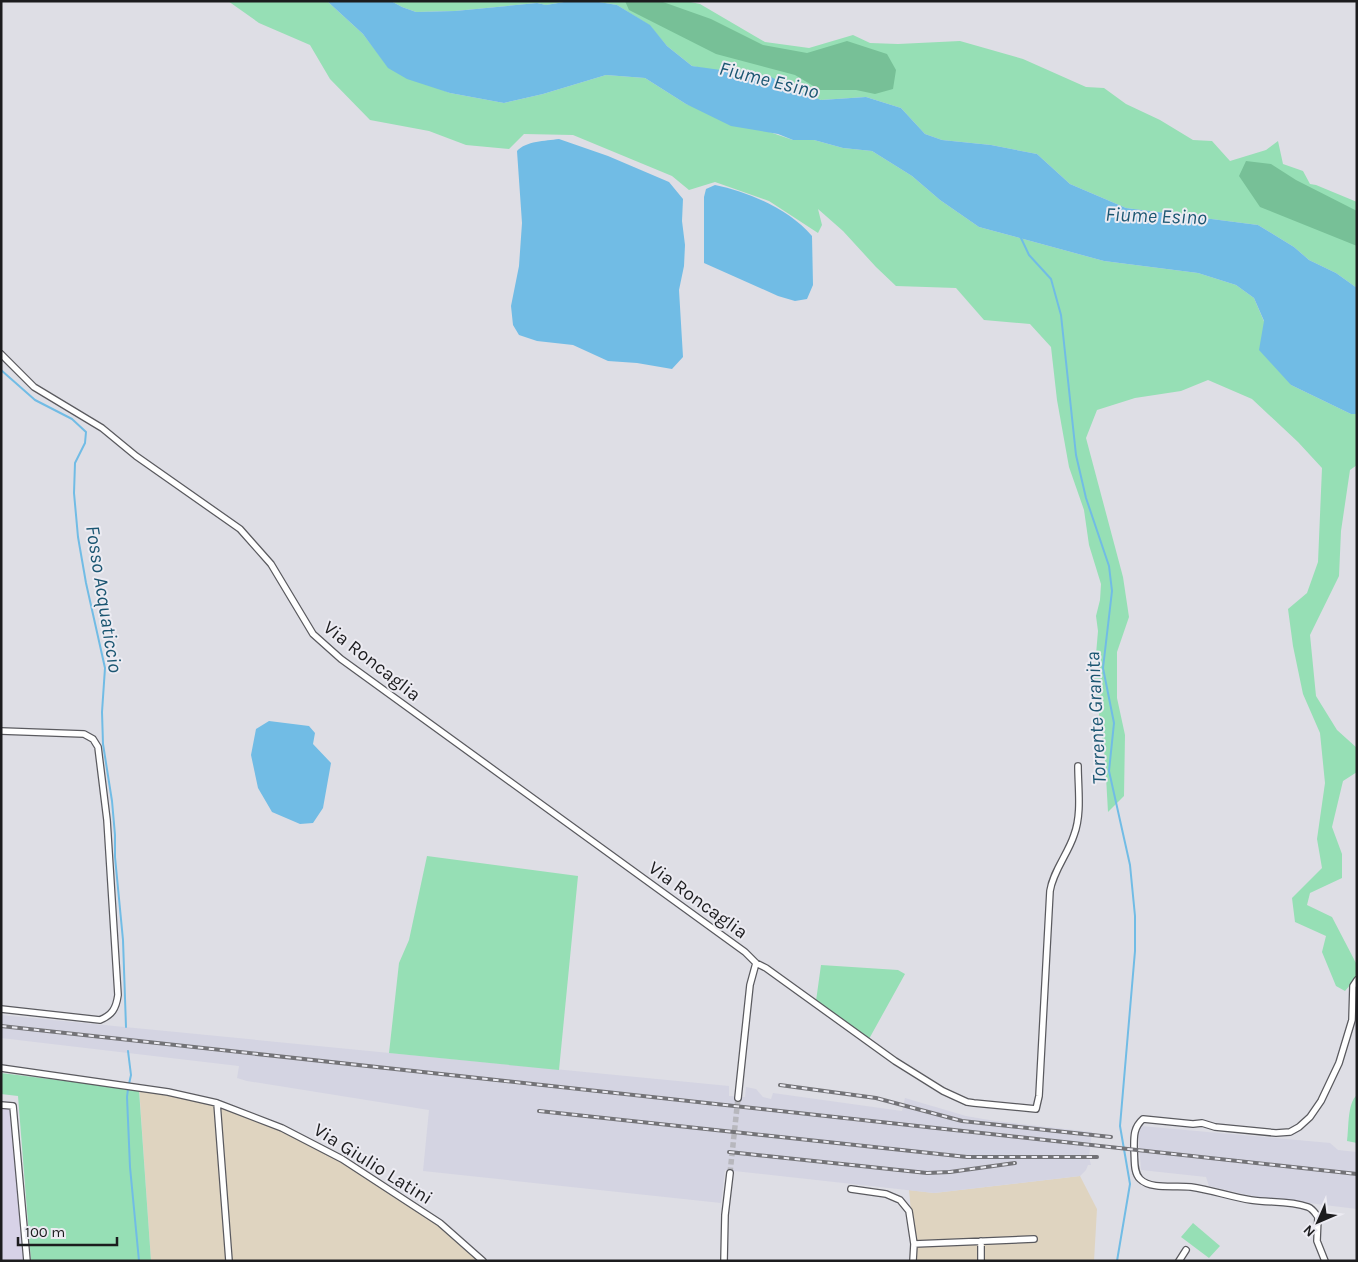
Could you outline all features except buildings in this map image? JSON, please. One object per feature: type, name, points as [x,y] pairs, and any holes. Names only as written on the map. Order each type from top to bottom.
[{"type":"street","name":"Via Roncaglia","points":[[1,354],[34,387],[102,428],[136,456],[240,529],[271,564],[313,634],[341,659],[745,952],[756,963],[766,968],[895,1061],[967,1102],[1036,1109],[1039,1096],[1050,891],[1052,880],[1070,847],[1077,825],[1078,766]]},
{"type":"street","points":[[1,731],[84,734],[93,739],[98,747],[107,820],[118,995],[111,1016],[100,1020],[1,1009]]},
{"type":"street","points":[[738,1098],[750,985],[756,963]]},
{"type":"street","points":[[1325,1261],[1317,1241],[1318,1218],[1309,1207],[1283,1202],[1249,1200],[1191,1187],[1154,1186],[1148,1184],[1138,1176],[1136,1171],[1134,1129],[1143,1119],[1193,1124],[1202,1123],[1215,1127],[1276,1133],[1290,1132],[1299,1127],[1318,1106],[1339,1063],[1352,1020],[1353,986],[1357,980]]},
{"type":"street","name":"Via Giulio Latini","points":[[1,1068],[168,1092],[217,1103],[282,1128],[342,1159],[440,1223],[483,1261]]},
{"type":"street","points":[[217,1103],[228,1261]]},
{"type":"street","points":[[1,1105],[13,1106],[27,1261]]},
{"type":"street","points":[[724,1261],[725,1215],[730,1173]]},
{"type":"street","points":[[851,1189],[886,1194],[900,1200],[909,1211],[914,1244],[913,1261]]},
{"type":"street","points":[[914,1244],[1034,1240]]},
{"type":"street","points":[[981,1241],[982,1261]]},
{"type":"street","points":[[1179,1261],[1186,1250]]},
{"type":"shaded area","points":[[1,1015],[729,1086],[729,1096],[745,1097],[746,1087],[756,1089],[763,1097],[771,1099],[773,1093],[902,1111],[905,1098],[966,1116],[1092,1132],[1089,1157],[1091,1165],[1088,1165],[1080,1176],[934,1193],[725,1170],[721,1203],[423,1171],[429,1110],[247,1081],[237,1078],[239,1066],[1,1038]]},
{"type":"shaded area","points":[[139,1087],[217,1103],[306,1139],[440,1223],[483,1261],[151,1261]]},
{"type":"shaded area","points":[[1,1104],[13,1106],[30,1261],[1,1261]]},
{"type":"shaded area","points":[[1141,1126],[1330,1143],[1338,1150],[1357,1152],[1357,1209],[1252,1196],[1209,1186],[1206,1177],[1141,1170],[1138,1130]]},
{"type":"shaded area","points":[[1080,1176],[1097,1209],[1094,1261],[913,1261],[914,1244],[909,1190],[934,1193]]},
{"type":"green space","points":[[228,1],[327,1],[363,34],[389,68],[450,93],[504,103],[543,94],[606,75],[645,78],[686,104],[793,140],[814,140],[843,148],[872,151],[912,176],[940,200],[979,227],[1104,261],[1198,273],[1236,285],[1254,298],[1291,385],[1351,414],[1357,414],[1357,465],[1350,470],[1341,531],[1339,576],[1310,635],[1316,696],[1337,730],[1357,748],[1357,772],[1343,781],[1332,827],[1342,854],[1342,878],[1310,893],[1307,905],[1332,917],[1357,965],[1357,977],[1345,991],[1336,986],[1322,952],[1326,936],[1295,922],[1292,898],[1322,868],[1317,839],[1325,783],[1320,733],[1303,694],[1293,646],[1288,609],[1307,593],[1318,562],[1322,468],[1298,442],[1252,399],[1208,380],[1181,391],[1135,398],[1097,410],[1086,438],[1123,577],[1129,617],[1117,652],[1117,698],[1125,735],[1124,796],[1108,812],[1105,759],[1094,678],[1098,631],[1096,616],[1101,584],[1089,545],[1084,510],[1069,467],[1057,400],[1051,347],[1030,324],[984,320],[956,288],[896,286],[843,231],[818,209],[822,225],[818,233],[769,201],[715,182],[689,190],[672,176],[573,135],[524,134],[509,149],[466,145],[429,131],[370,120],[330,79],[310,45],[259,23]]},
{"type":"green space","points":[[391,1],[570,1],[546,5],[537,3],[455,11],[416,12]]},
{"type":"green space","points":[[593,1],[686,1],[700,4],[765,42],[809,48],[853,35],[870,43],[898,44],[960,41],[1023,59],[1086,87],[1104,88],[1126,104],[1160,120],[1193,140],[1212,141],[1230,161],[1266,150],[1278,141],[1283,164],[1303,171],[1310,184],[1357,202],[1357,288],[1336,273],[1309,260],[1294,247],[1258,225],[1126,208],[1070,184],[1037,154],[991,145],[942,140],[925,134],[901,108],[866,97],[821,100],[798,91],[692,66],[667,46],[649,25],[617,5]]},
{"type":"green space","points":[[625,1],[663,2],[711,19],[763,45],[807,53],[847,41],[887,54],[896,70],[893,89],[875,94],[856,90],[820,90],[795,75],[716,54],[629,10]]},
{"type":"green space","points":[[1246,161],[1271,164],[1296,180],[1357,211],[1357,246],[1260,207],[1239,176]]},
{"type":"green space","points":[[427,856],[578,876],[559,1070],[389,1053],[399,963],[409,940]]},
{"type":"green space","points":[[821,965],[898,970],[905,974],[869,1039],[816,1001]]},
{"type":"green space","points":[[1,1073],[139,1090],[151,1261],[31,1261],[18,1096],[1,1094]]},
{"type":"green space","points":[[1357,1095],[1357,1143],[1347,1141],[1351,1104]]},
{"type":"green space","points":[[1193,1223],[1220,1246],[1209,1258],[1181,1237]]},
{"type":"water","name":"Fiume Esino","points":[[327,1],[391,1],[416,12],[455,11],[537,3],[546,5],[570,1],[593,1],[617,5],[650,25],[667,46],[692,66],[771,77],[821,100],[866,97],[901,108],[925,134],[942,140],[991,145],[1037,154],[1070,184],[1126,208],[1258,225],[1294,247],[1309,260],[1336,273],[1357,288],[1357,414],[1351,414],[1291,385],[1259,350],[1264,321],[1254,298],[1236,285],[1198,273],[1104,261],[979,227],[940,200],[912,176],[872,151],[843,148],[814,140],[793,140],[778,134],[731,126],[686,104],[645,78],[606,75],[543,94],[504,103],[450,93],[407,79],[388,68],[363,34]]},
{"type":"water","points":[[559,139],[608,156],[669,182],[683,199],[682,221],[685,245],[684,266],[679,290],[683,357],[672,369],[637,363],[608,361],[573,345],[537,341],[519,335],[513,325],[511,306],[519,266],[522,223],[517,151],[531,143]]},
{"type":"water","points":[[715,185],[741,192],[768,203],[803,226],[812,236],[813,285],[807,299],[795,301],[778,296],[704,263],[704,197],[706,189]]},
{"type":"water","points":[[269,721],[309,726],[315,733],[313,744],[331,763],[323,808],[313,823],[300,824],[272,812],[258,788],[251,755],[256,729]]},
{"type":"waterway","name":"Torrente Granita","points":[[1021,238],[1029,255],[1051,279],[1061,315],[1076,455],[1086,498],[1109,566],[1112,591],[1103,668],[1114,723],[1109,771],[1130,865],[1135,916],[1135,951],[1120,1126],[1130,1184],[1117,1261]]},
{"type":"waterway","name":"Fosso Acquaticcio","points":[[1,370],[35,400],[72,419],[86,432],[85,443],[75,463],[74,493],[78,537],[86,583],[105,668],[102,712],[103,744],[115,835],[115,857],[123,940],[126,1027]]},
{"type":"waterway","name":"Fosso Acquaticcio","points":[[128,1051],[131,1075],[129,1084]]},
{"type":"waterway","name":"Fosso Acquaticcio","points":[[128,1089],[130,1167],[139,1261]]},
{"type":"tunnel","points":[[730,1173],[738,1098]]},
{"type":"railway","points":[[1,1026],[1357,1174]]},
{"type":"railway","points":[[780,1085],[876,1098],[962,1121],[1111,1137]]},
{"type":"railway","points":[[539,1111],[967,1157],[1097,1157]]},
{"type":"railway","points":[[729,1152],[927,1173],[950,1172],[1015,1163]]}]
